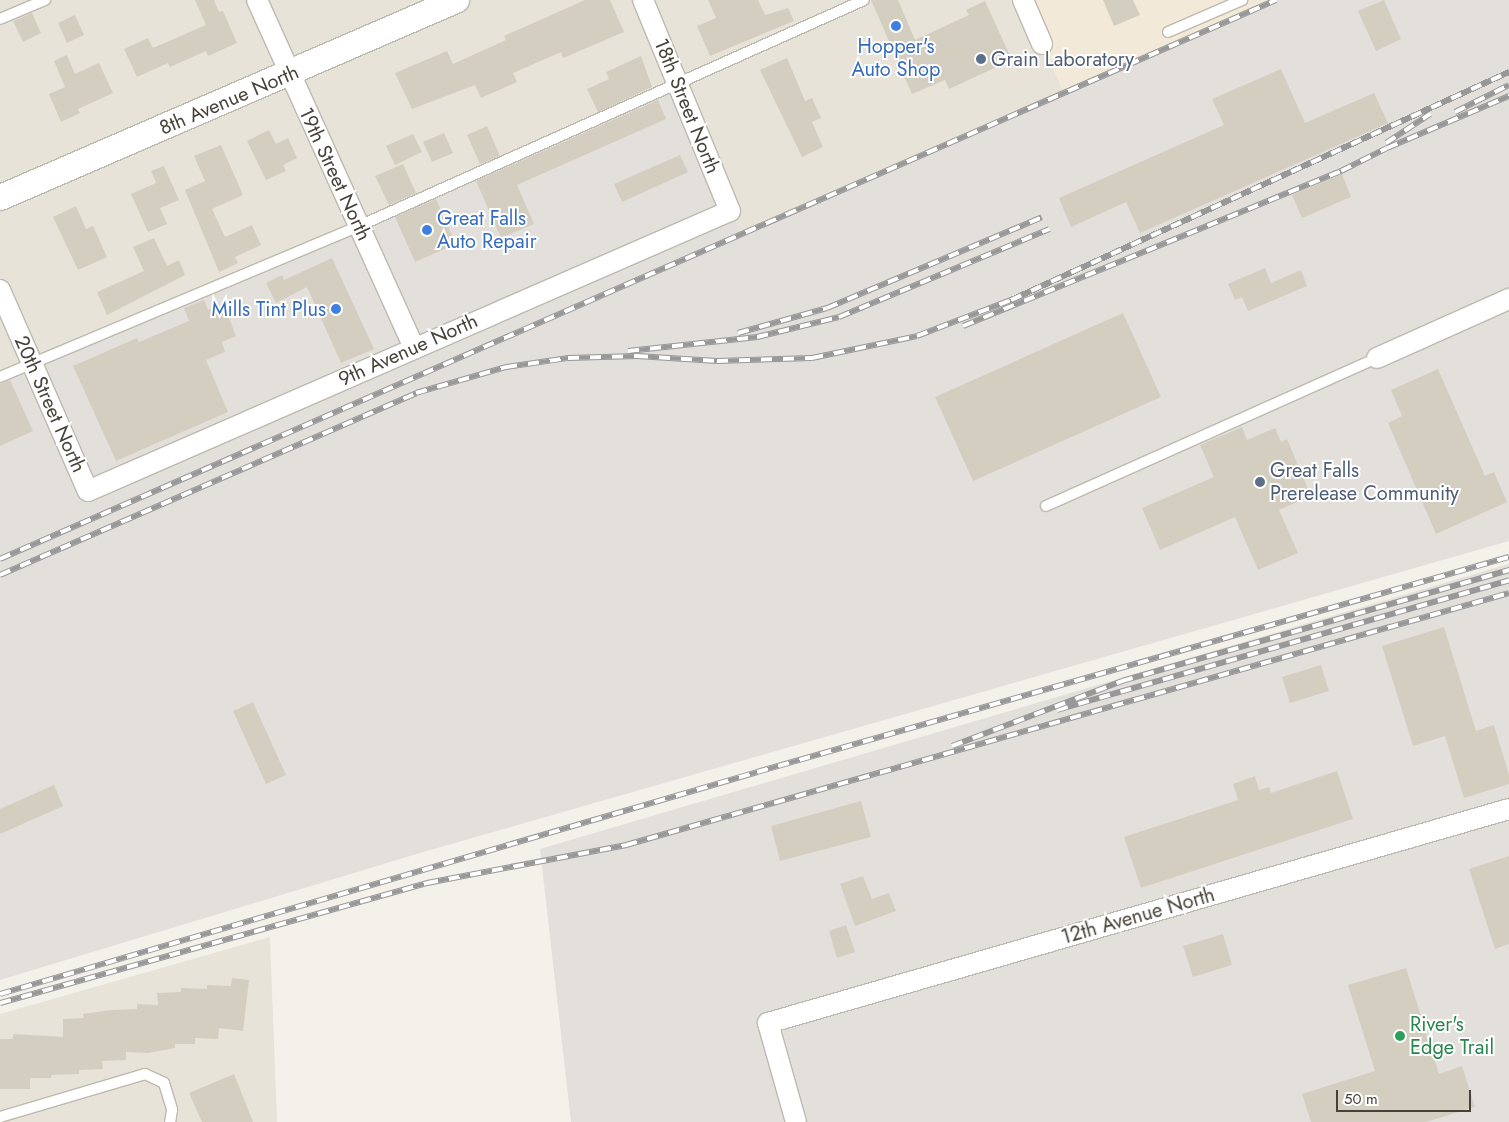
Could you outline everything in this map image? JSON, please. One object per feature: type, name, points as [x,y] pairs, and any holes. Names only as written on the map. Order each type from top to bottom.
[{"type":"street","name":"19th Street North","points":[[257,0],[414,347]]},
{"type":"street","name":"8th Avenue North","points":[[0,197],[290,74],[456,0]]},
{"type":"street","name":"18th Street North","points":[[643,0],[730,211]]},
{"type":"street","points":[[1023,0],[1042,44]]},
{"type":"street","name":"9th Avenue North","points":[[88,491],[414,347],[730,211]]},
{"type":"street","name":"20th Street North","points":[[0,290],[88,491]]},
{"type":"street","points":[[1377,358],[1509,299]]},
{"type":"street","name":"12th Avenue North","points":[[796,1122],[768,1023],[1509,809]]},
{"type":"lane","points":[[0,19],[45,0]]},
{"type":"lane","points":[[0,377],[359,226],[677,81],[864,0]]},
{"type":"lane","points":[[1168,32],[1242,0]]},
{"type":"lane","points":[[1046,506],[1377,358]]},
{"type":"lane","points":[[0,1117],[145,1074],[164,1083],[172,1110],[170,1122]]},
{"type":"shaded area","points":[[0,0],[1023,0],[1064,93],[741,235],[730,211],[359,226],[0,377]]},
{"type":"shaded area","points":[[1023,0],[1276,0],[1064,93]]},
{"type":"shaded area","points":[[1269,0],[1509,0],[1509,541],[420,853],[0,980],[0,377],[359,226],[677,81],[741,235]]},
{"type":"shaded area","points":[[1509,564],[1509,1122],[571,1122],[540,849]]},
{"type":"shaded area","points":[[270,937],[277,1122],[0,1122],[0,1014]]},
{"type":"building","points":[[195,0],[214,0],[219,12],[223,11],[237,43],[208,56],[206,51],[170,67],[168,63],[137,77],[124,49],[148,38],[153,48],[206,25]]},
{"type":"building","points":[[585,0],[610,0],[624,32],[563,58],[561,52],[513,73],[517,82],[481,98],[475,85],[412,109],[395,73],[447,51],[453,64],[506,40],[504,36]]},
{"type":"building","points":[[708,0],[758,0],[765,15],[788,8],[794,21],[710,56],[697,26],[716,18]]},
{"type":"building","points":[[871,0],[898,0],[915,40],[969,15],[966,10],[985,1],[1012,60],[949,89],[945,80],[912,94]]},
{"type":"building","points":[[1103,0],[1133,0],[1140,15],[1114,26]]},
{"type":"building","points":[[1384,0],[1401,39],[1376,51],[1358,11]]},
{"type":"building","points":[[32,13],[41,33],[23,42],[13,21]]},
{"type":"building","points":[[75,15],[84,35],[67,43],[58,23]]},
{"type":"building","points":[[67,55],[75,74],[99,63],[113,93],[78,109],[80,113],[61,122],[49,94],[65,87],[54,61]]},
{"type":"building","points":[[641,56],[652,87],[598,112],[587,89],[609,79],[606,72]]},
{"type":"building","points":[[787,58],[805,101],[812,98],[821,118],[812,122],[823,147],[802,157],[760,70]]},
{"type":"building","points":[[1281,69],[1305,123],[1374,93],[1388,123],[1140,233],[1126,202],[1071,227],[1059,198],[1224,125],[1212,99]]},
{"type":"building","points":[[658,100],[666,119],[517,185],[534,224],[501,238],[476,181]]},
{"type":"building","points":[[487,126],[500,156],[480,164],[467,135]]},
{"type":"building","points":[[269,130],[276,144],[288,138],[297,158],[283,165],[286,171],[266,180],[247,141]]},
{"type":"building","points":[[444,133],[453,153],[432,162],[423,142]]},
{"type":"building","points":[[413,134],[422,152],[395,165],[386,146]]},
{"type":"building","points":[[221,145],[243,195],[212,209],[225,237],[252,225],[261,245],[235,257],[238,263],[219,272],[185,190],[205,181],[194,156]]},
{"type":"building","points":[[680,155],[688,172],[622,202],[614,184]]},
{"type":"building","points":[[403,164],[416,193],[389,205],[375,176]]},
{"type":"building","points":[[164,166],[179,200],[160,208],[167,224],[148,232],[131,194],[156,183],[151,171]]},
{"type":"building","points":[[1342,174],[1351,197],[1302,218],[1292,195]]},
{"type":"building","points":[[436,199],[456,244],[415,262],[395,217]]},
{"type":"building","points":[[76,206],[86,229],[93,226],[107,257],[78,270],[53,217]]},
{"type":"building","points":[[154,238],[167,266],[179,260],[185,275],[107,315],[97,292],[144,271],[133,247]]},
{"type":"building","points":[[332,258],[374,349],[341,363],[307,287],[276,303],[266,283],[282,275],[284,280]]},
{"type":"building","points":[[1265,268],[1271,283],[1301,270],[1307,286],[1248,311],[1242,297],[1235,300],[1228,284]]},
{"type":"building","points":[[204,300],[208,310],[223,303],[236,336],[222,342],[225,352],[206,360],[228,412],[116,461],[73,366],[137,338],[139,342],[189,321],[184,308]]},
{"type":"building","points":[[1123,313],[1161,397],[973,481],[935,397]]},
{"type":"building","points":[[1438,369],[1485,476],[1494,472],[1507,502],[1436,534],[1388,423],[1402,416],[1391,390]]},
{"type":"building","points":[[10,380],[33,431],[0,446],[0,384]]},
{"type":"building","points":[[1242,427],[1247,440],[1275,428],[1281,442],[1287,439],[1311,496],[1279,510],[1298,553],[1258,570],[1235,517],[1160,550],[1142,508],[1214,477],[1200,445]]},
{"type":"building","points":[[1444,627],[1476,731],[1494,725],[1509,775],[1509,784],[1464,798],[1445,736],[1413,746],[1382,646]]},
{"type":"building","points":[[1321,665],[1329,691],[1290,703],[1282,677]]},
{"type":"building","points":[[253,702],[286,775],[266,784],[233,711]]},
{"type":"building","points":[[1337,771],[1353,819],[1141,888],[1124,837],[1238,800],[1233,784],[1255,776],[1259,790],[1269,787],[1271,793]]},
{"type":"building","points":[[54,785],[63,806],[0,834],[0,809]]},
{"type":"building","points":[[861,801],[871,837],[780,861],[771,826]]},
{"type":"building","points":[[1509,856],[1509,944],[1495,949],[1469,869]]},
{"type":"building","points":[[863,876],[872,899],[889,893],[896,911],[855,926],[840,884]]},
{"type":"building","points":[[846,925],[855,952],[837,958],[829,931]]},
{"type":"building","points":[[1223,934],[1232,965],[1193,977],[1183,946]]},
{"type":"building","points":[[1406,968],[1439,1074],[1462,1066],[1475,1107],[1426,1122],[1311,1122],[1302,1094],[1375,1071],[1348,985]]},
{"type":"building","points":[[232,978],[249,980],[243,1031],[219,1028],[218,1039],[195,1038],[195,1044],[175,1044],[175,1048],[148,1053],[126,1052],[126,1060],[102,1061],[103,1069],[79,1070],[79,1074],[51,1075],[51,1078],[30,1078],[30,1089],[0,1089],[0,1039],[13,1039],[13,1034],[63,1037],[63,1019],[84,1018],[83,1014],[111,1010],[137,1009],[137,1004],[158,1005],[157,993],[181,992],[181,988],[207,989],[207,985],[231,986]]},
{"type":"building","points":[[234,1074],[253,1122],[202,1122],[189,1093]]},
{"type":"railway","points":[[0,559],[1276,0]]},
{"type":"railway","points":[[0,575],[416,393],[506,367],[568,358],[637,356],[717,361],[812,358],[917,336],[1011,300],[1509,72]]},
{"type":"railway","points":[[1455,112],[1509,85]]},
{"type":"railway","points":[[963,326],[1341,171],[1387,148],[1509,96]]},
{"type":"railway","points":[[1386,143],[1430,114]]},
{"type":"railway","points":[[738,333],[827,308],[1042,217]]},
{"type":"railway","points":[[628,351],[757,337],[839,317],[1049,229]]},
{"type":"railway","points":[[0,994],[757,772],[1509,557]]},
{"type":"railway","points":[[952,746],[1122,681],[1509,570]]},
{"type":"railway","points":[[1057,710],[1509,580]]},
{"type":"railway","points":[[0,1003],[427,883],[626,845],[1509,593]]},
{"type":"place","name":"Hopper's Auto Shop","points":[[896,26]]},
{"type":"place","name":"Grain Laboratory","points":[[981,59]]},
{"type":"place","name":"Great Falls Auto Repair","points":[[427,230]]},
{"type":"place","name":"Mills Tint Plus","points":[[336,309]]},
{"type":"place","name":"Great Falls Prerelease Community","points":[[1260,482]]},
{"type":"place","name":"River's Edge Trail","points":[[1400,1036]]}]
